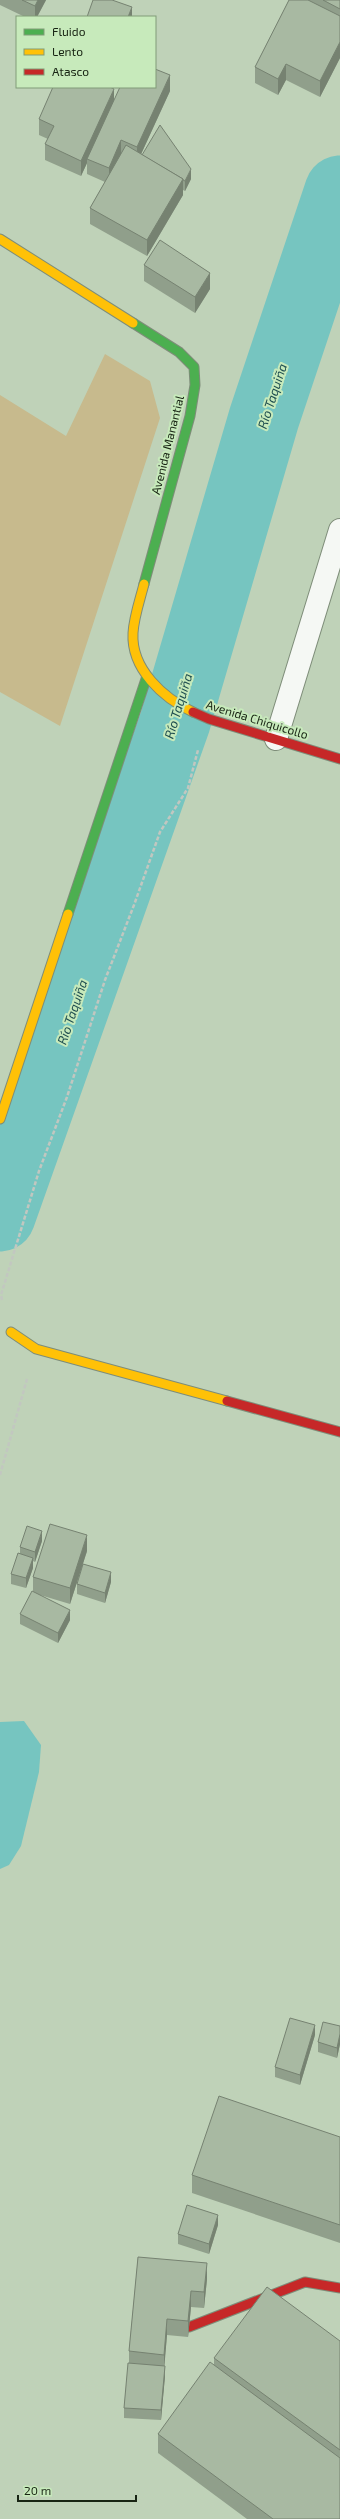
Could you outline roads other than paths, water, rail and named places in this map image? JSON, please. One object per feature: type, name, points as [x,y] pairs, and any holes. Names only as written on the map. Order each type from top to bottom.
[{"type":"street","name":"Avenida Manantial","points":[[0,239],[179,352],[194,367],[195,385],[190,416],[143,588],[133,634],[138,658],[147,676],[170,699]]},
{"type":"street","points":[[0,1119],[147,676]]},
{"type":"street","name":"Avenida Chiquicollo","points":[[170,699],[209,719],[340,758]]},
{"type":"street","points":[[11,1332],[36,1349],[340,1432]]},
{"type":"street","points":[[189,2327],[305,2282],[340,2288]]},
{"type":"lane","points":[[276,739],[340,530]]},
{"type":"water","points":[[24,1721],[41,1745],[39,1772],[21,1846],[9,1865],[0,1869],[0,1722]]},
{"type":"waterway","name":"Río Taquiña","points":[[0,1216],[175,722],[264,418],[340,191]]}]
